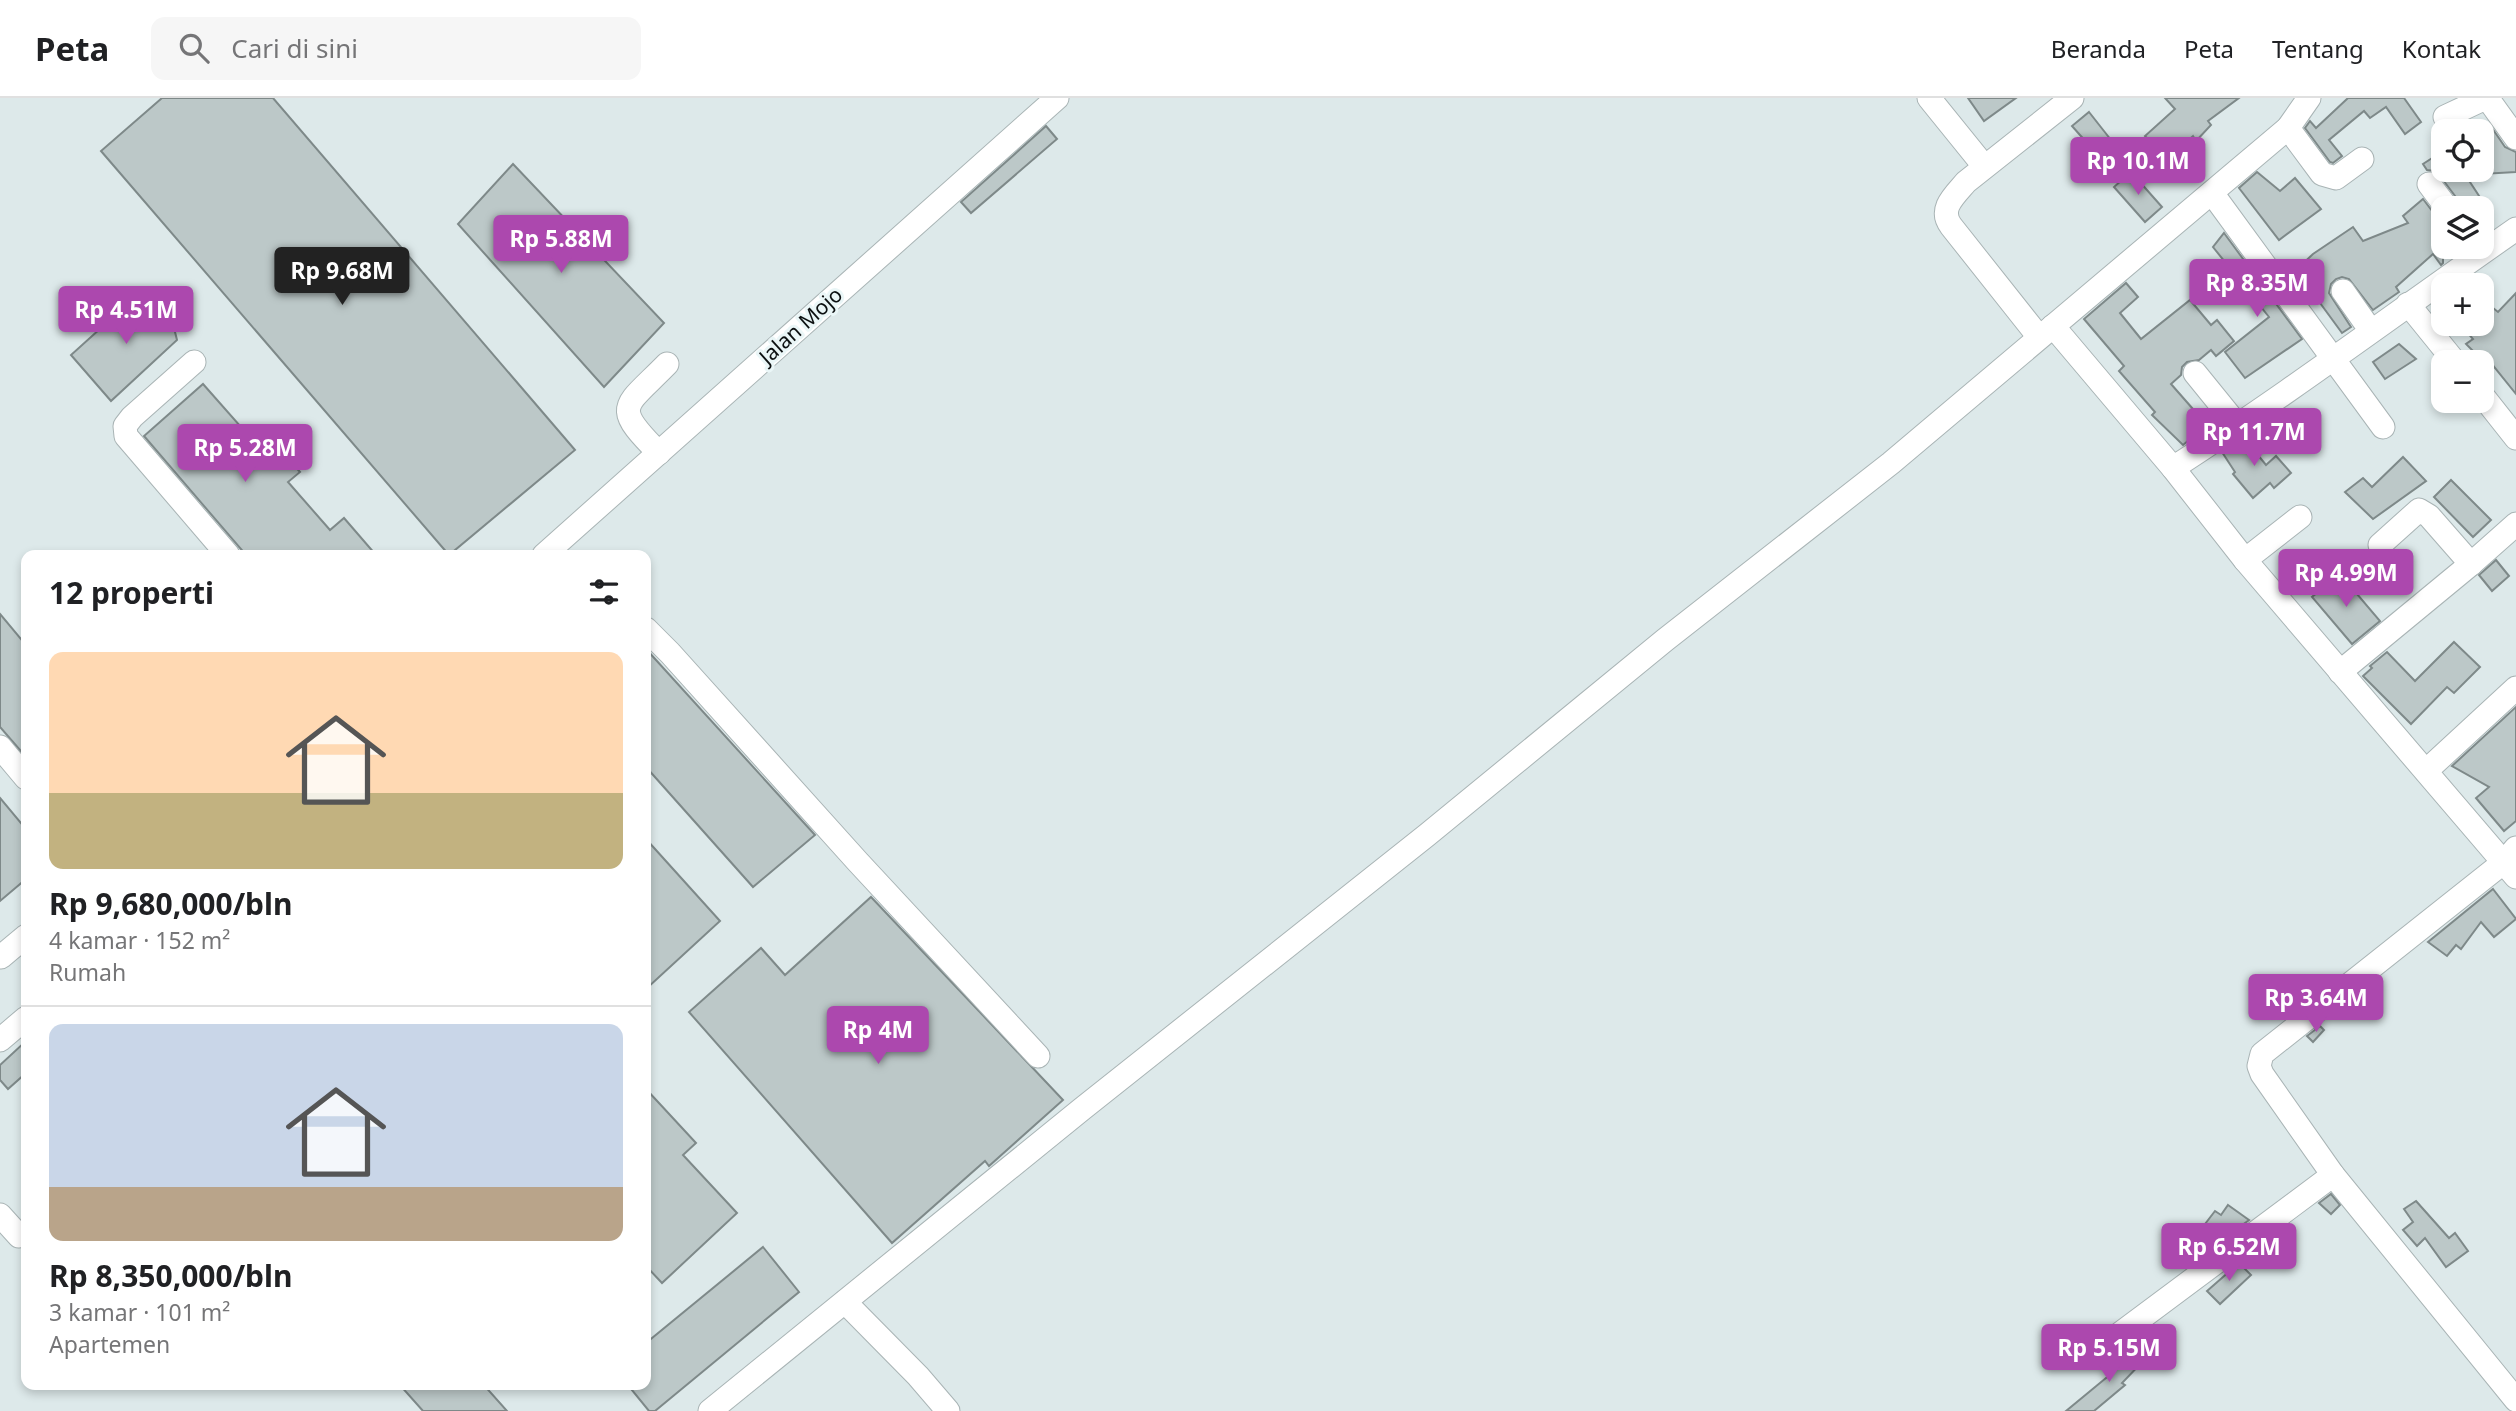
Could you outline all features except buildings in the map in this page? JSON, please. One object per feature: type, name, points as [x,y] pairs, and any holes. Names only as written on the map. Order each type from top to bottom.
[{"type":"street","name":"Jalan Mojo","points":[[568,547],[659,453],[1057,98]]},
{"type":"street","points":[[1929,98],[1984,166]]},
{"type":"street","points":[[2072,98],[1984,166],[1951,199],[1945,211],[1946,220],[2173,468],[2245,560],[2426,772],[2512,862],[2262,1054],[2259,1066],[2333,1175],[2516,1400]]},
{"type":"street","points":[[2445,117],[2488,99],[2516,138]]},
{"type":"street","points":[[710,1411],[1082,1109],[1427,835],[1665,640],[1891,463],[2212,193],[2296,109],[2322,174],[2336,178],[2362,159]]},
{"type":"street","points":[[2429,184],[2438,196]]},
{"type":"street","points":[[2212,193],[2383,427]]},
{"type":"street","points":[[2494,241],[2516,229]]},
{"type":"street","points":[[2173,468],[2334,360],[2467,259]]},
{"type":"street","points":[[2343,291],[2371,331]]},
{"type":"street","points":[[2408,304],[2445,350]]},
{"type":"street","points":[[194,362],[132,417],[125,426],[126,436],[224,550]]},
{"type":"street","points":[[659,453],[630,423],[627,413],[629,403],[667,365]]},
{"type":"street","points":[[2195,373],[2238,426]]},
{"type":"street","points":[[2494,410],[2516,438]]},
{"type":"street","points":[[2380,545],[2419,510],[2429,516],[2471,564]]},
{"type":"street","points":[[2245,560],[2300,517]]},
{"type":"street","points":[[2340,672],[2516,524]]},
{"type":"street","points":[[651,634],[1038,1056]]},
{"type":"street","points":[[2426,772],[2516,688]]},
{"type":"street","points":[[0,747],[21,772]]},
{"type":"street","points":[[1,957],[21,940]]},
{"type":"street","points":[[0,1040],[21,1022]]},
{"type":"street","points":[[2117,1336],[2333,1175]]},
{"type":"street","points":[[0,1215],[19,1236]]},
{"type":"street","points":[[845,1302],[918,1376],[948,1411]]}]
